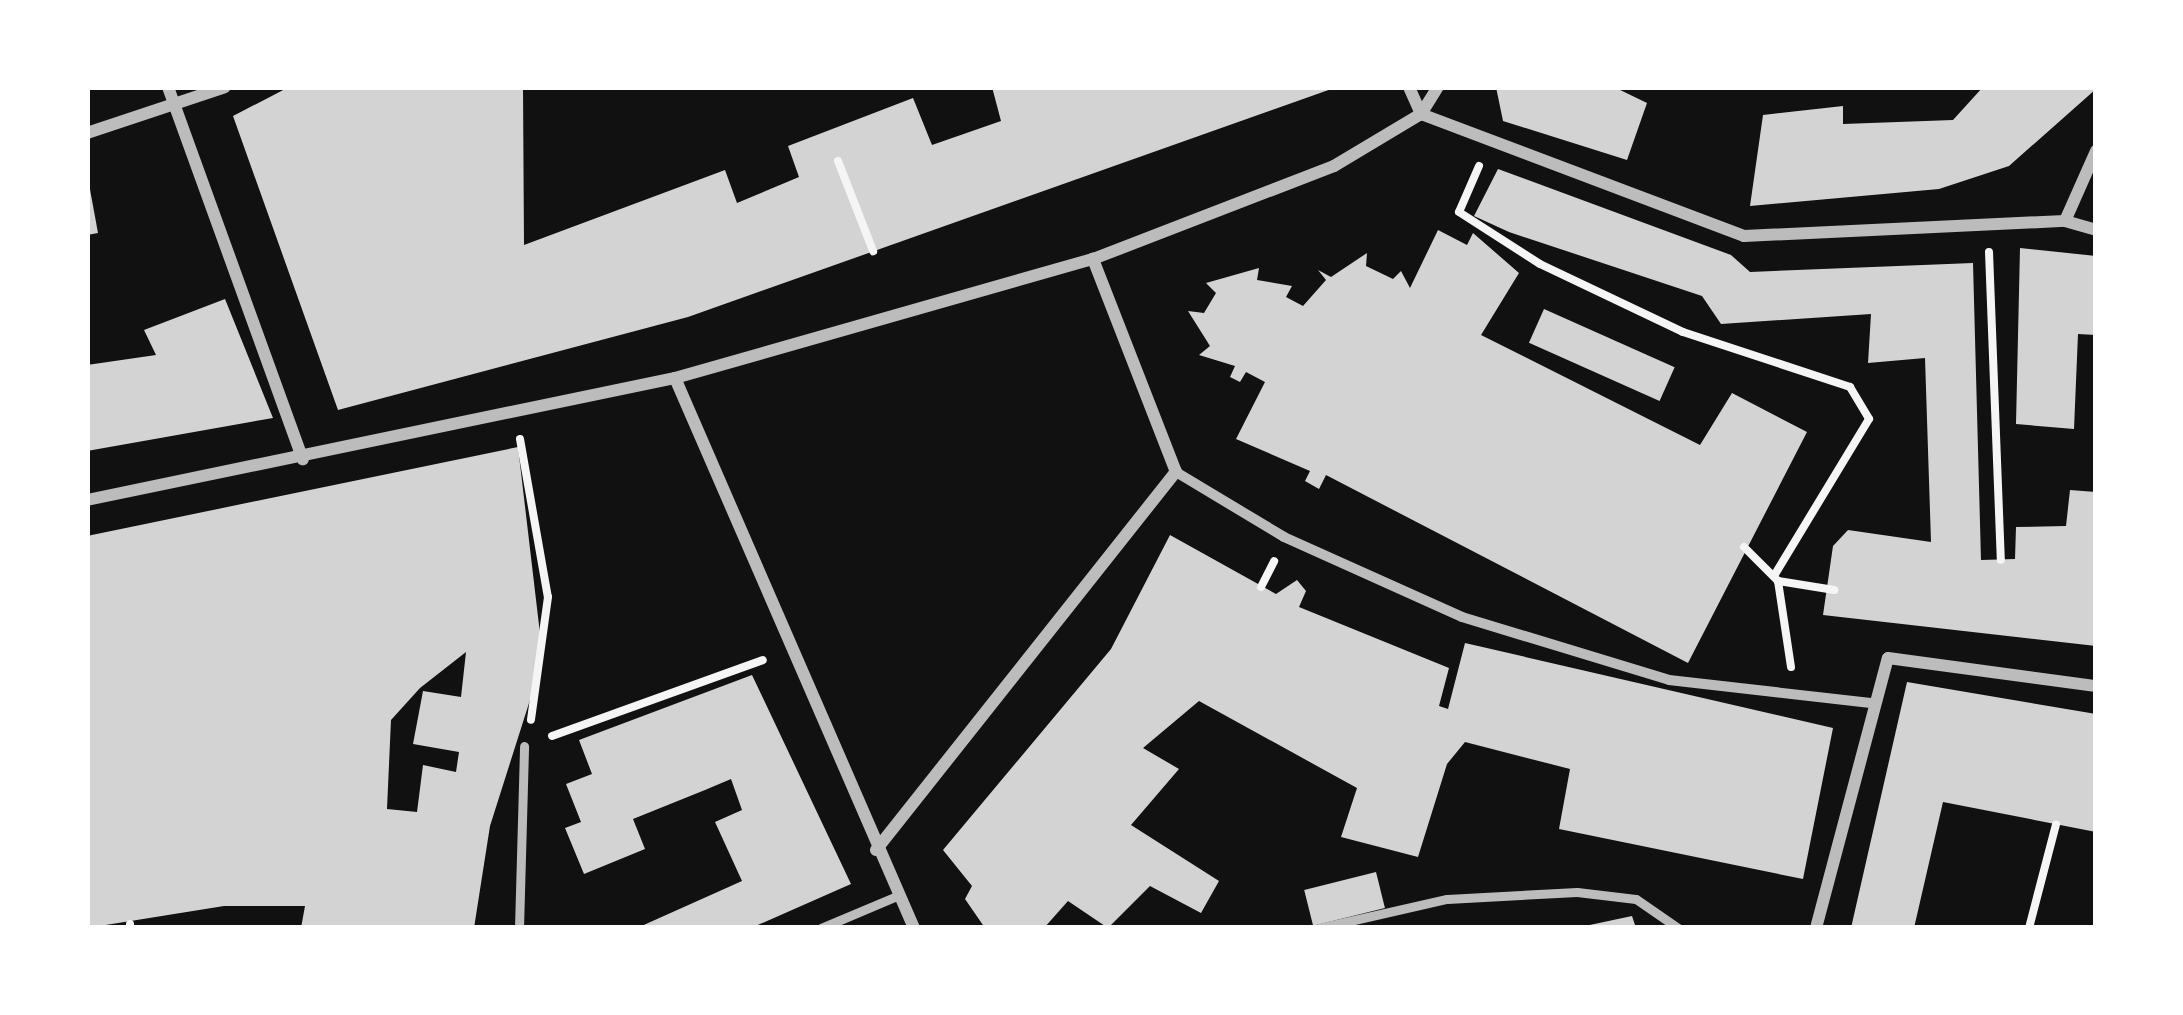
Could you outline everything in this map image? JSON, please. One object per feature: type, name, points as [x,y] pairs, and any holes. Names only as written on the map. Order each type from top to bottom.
[{"type":"street","points":[[168,87],[303,458]]},
{"type":"street","points":[[87,134],[177,108],[225,87]]},
{"type":"street","points":[[1409,87],[1421,114],[1744,236],[2065,221],[2096,230]]},
{"type":"street","points":[[87,500],[675,379],[1093,259],[1334,166],[1421,114],[1438,87]]},
{"type":"street","points":[[2065,221],[2096,151]]},
{"type":"street","points":[[1093,259],[1176,472],[1284,537],[1462,617],[1669,680],[1871,703]]},
{"type":"street","points":[[675,379],[876,850],[914,928]]},
{"type":"street","points":[[876,850],[1176,472]]},
{"type":"street","points":[[1816,928],[1871,703],[1888,658],[2096,686]]},
{"type":"lane","points":[[519,928],[524,746]]},
{"type":"lane","points":[[1318,928],[1447,899],[1577,892],[1636,899],[1678,928]]},
{"type":"lane","points":[[821,928],[897,896]]},
{"type":"path","points":[[1490,142],[1459,212],[1485,235],[1683,332],[1850,387],[1869,419],[1776,577],[1795,692]]},
{"type":"path","points":[[838,161],[873,251]]},
{"type":"path","points":[[1989,227],[2001,560]]},
{"type":"path","points":[[516,414],[544,597],[546,667],[524,746]]},
{"type":"path","points":[[1744,547],[1776,577],[1834,590]]},
{"type":"path","points":[[1262,587],[1271,568]]},
{"type":"path","points":[[524,746],[793,649]]},
{"type":"path","points":[[2030,928],[2056,824]]},
{"type":"building","points":[[289,87],[523,87],[524,245],[725,170],[737,203],[799,177],[788,146],[913,98],[932,145],[1001,121],[992,87],[1337,87],[688,317],[338,410],[233,116]]},
{"type":"building","points":[[1496,87],[1614,87],[1647,103],[1627,160],[1503,121]]},
{"type":"building","points":[[1983,87],[2096,89],[2009,166],[1939,189],[1750,206],[1763,115],[1843,106],[1843,124],[1953,120]]},
{"type":"building","points":[[1498,169],[1731,255],[1750,272],[1973,263],[1981,560],[2015,559],[2016,527],[2066,526],[2070,490],[2096,492],[2096,646],[1823,615],[1833,546],[1848,530],[1931,542],[1925,358],[1868,363],[1871,314],[1721,324],[1702,296],[1509,232],[1474,216]]},
{"type":"building","points":[[87,184],[98,233],[87,235]]},
{"type":"building","points":[[1438,230],[1467,245],[1473,233],[1519,273],[1481,335],[1700,445],[1732,393],[1807,432],[1688,663],[1326,475],[1319,489],[1305,481],[1310,471],[1236,439],[1265,382],[1246,372],[1240,382],[1230,377],[1235,366],[1199,355],[1210,346],[1188,311],[1204,313],[1216,293],[1206,283],[1259,268],[1257,280],[1292,286],[1286,297],[1303,306],[1326,280],[1318,270],[1331,277],[1367,253],[1366,266],[1393,279],[1401,271],[1410,288]]},
{"type":"building","points":[[2020,248],[2096,256],[2096,335],[2078,334],[2074,429],[2016,424]]},
{"type":"building","points":[[225,299],[273,418],[87,451],[87,365],[156,355],[144,330]]},
{"type":"building","points":[[1544,309],[1675,367],[1660,401],[1529,343]]},
{"type":"building","points":[[518,447],[543,659],[490,826],[474,928],[301,928],[305,906],[224,906],[87,928],[87,536]],"holes":[[[466,652],[461,697],[423,691],[413,744],[459,752],[456,772],[423,765],[417,812],[387,809],[391,720],[420,688]]]},
{"type":"building","points":[[1170,535],[1276,594],[1297,580],[1306,591],[1299,607],[1449,668],[1439,706],[1448,709],[1465,643],[1833,728],[1803,879],[1559,829],[1570,769],[1465,742],[1447,764],[1418,857],[1341,837],[1357,788],[1199,701],[1143,748],[1179,769],[1131,825],[1219,881],[1201,913],[1150,886],[1108,928],[1068,901],[1044,928],[985,928],[965,899],[972,886],[943,850],[1111,649]]},
{"type":"building","points":[[752,675],[851,884],[751,928],[637,928],[742,881],[715,822],[742,810],[731,779],[633,819],[645,849],[584,874],[565,828],[581,822],[566,784],[592,774],[579,740]]},
{"type":"building","points":[[1907,682],[2096,714],[2096,832],[1943,802],[1914,928],[1851,928]]},
{"type":"building","points":[[1376,872],[1385,908],[1313,926],[1304,890]]},
{"type":"building","points":[[1632,916],[1636,928],[1585,928],[1585,926]]}]
